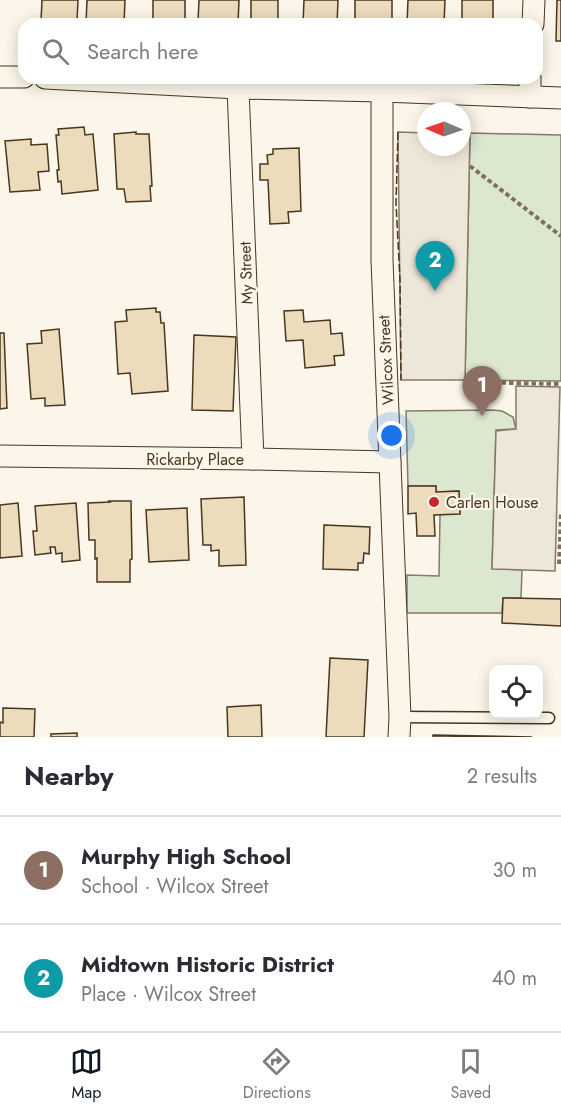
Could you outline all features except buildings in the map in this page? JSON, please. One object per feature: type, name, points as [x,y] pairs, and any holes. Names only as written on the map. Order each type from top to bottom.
[{"type":"street","points":[[533,18],[534,0]]},
{"type":"street","points":[[0,77],[18,77]]},
{"type":"street","points":[[161,84],[382,91],[530,88],[561,98]]},
{"type":"street","name":"My Street","points":[[238,88],[253,459]]},
{"type":"street","name":"Wilcox Street","points":[[382,91],[382,260],[400,727]]},
{"type":"street","name":"Rickarby Place","points":[[0,456],[390,462]]},
{"type":"lane","points":[[400,727],[549,718]]},
{"type":"path","points":[[470,166],[561,236]]},
{"type":"path","points":[[464,382],[561,384]]},
{"type":"path","points":[[559,564],[561,513]]},
{"type":"green space","points":[[471,133],[561,135],[561,381],[465,380]]},
{"type":"green space","points":[[406,411],[502,411],[513,417],[516,429],[496,430],[492,568],[522,570],[521,598],[503,598],[502,613],[407,613],[407,575],[439,576],[440,514],[460,513],[459,491],[436,492],[436,486],[408,486]]},
{"type":"shaded area","points":[[398,132],[417,133],[417,156],[470,156],[465,380],[401,380]]},
{"type":"shaded area","points":[[516,386],[560,387],[555,571],[492,569],[496,431],[516,429]]},
{"type":"fence","points":[[398,132],[396,203],[400,280],[401,380]]},
{"type":"place","name":"Midtown Historic District","points":[[435,291]]},
{"type":"place","name":"Murphy High School","points":[[482,416]]},
{"type":"place","name":"Carlen House","points":[[434,502]]}]
